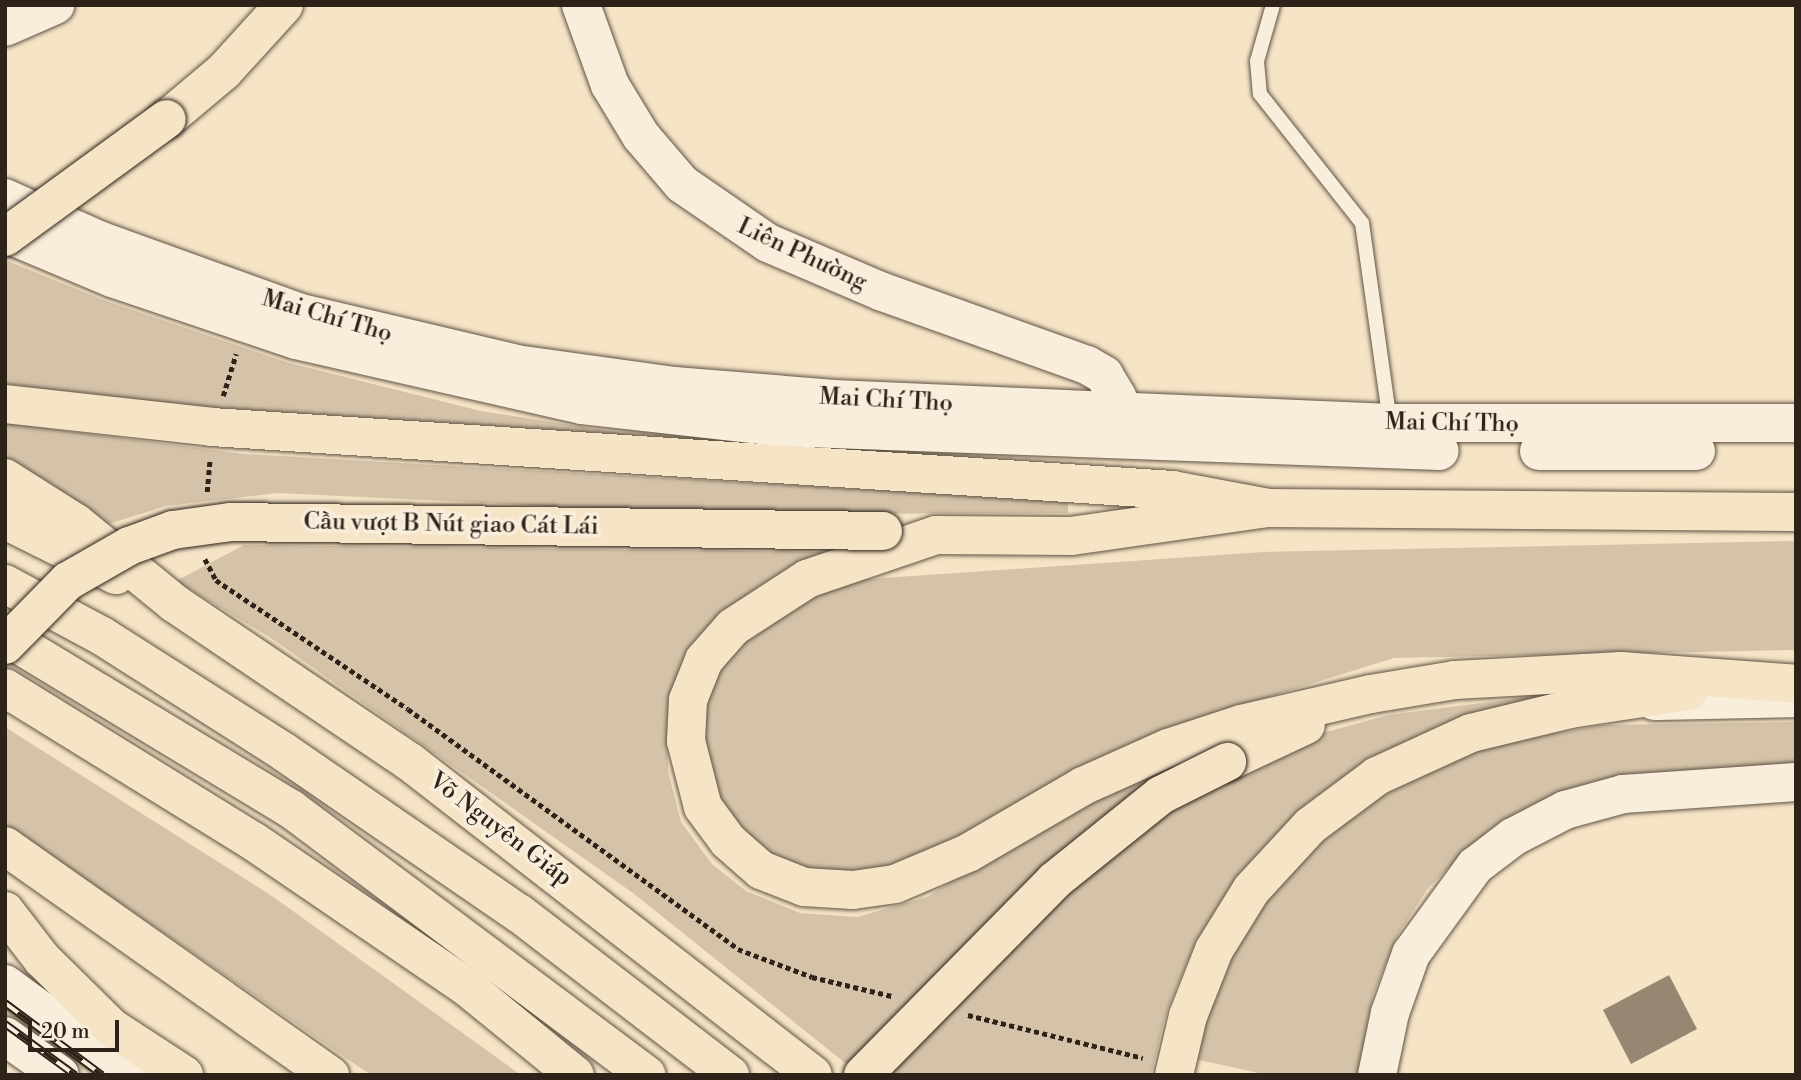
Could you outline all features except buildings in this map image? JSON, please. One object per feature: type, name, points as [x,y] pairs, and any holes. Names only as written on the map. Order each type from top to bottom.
[{"type":"highway","points":[[5,235],[167,119],[224,71],[284,5]]},
{"type":"highway","points":[[5,404],[212,428],[1172,490],[1268,508],[1796,512]]},
{"type":"highway","name":"Võ Nguyên Giáp","points":[[5,478],[76,523],[174,603],[410,762],[813,1075]]},
{"type":"highway","name":"Cầu vượt B Nút giao Cát Lái","points":[[5,645],[68,581],[130,546],[173,530],[231,522],[1072,536],[1165,527],[1268,508]]},
{"type":"highway","name":"Võ Nguyên Giáp","points":[[5,520],[174,603]]},
{"type":"highway","points":[[936,534],[807,579],[733,627],[704,660],[688,700],[691,774],[704,807],[722,833],[761,870],[804,887],[853,890],[895,884],[968,853],[1083,786],[1168,748],[1241,724],[1371,694],[1455,680],[1621,671],[1742,681],[1793,689]]},
{"type":"highway","points":[[17,591],[102,636],[284,752],[520,914],[730,1075]]},
{"type":"highway","points":[[5,636],[291,809],[646,1075]]},
{"type":"highway","points":[[1163,1067],[1188,1016],[1214,950],[1251,890],[1310,827],[1377,776],[1471,733],[1742,681]]},
{"type":"highway","points":[[5,688],[253,841],[467,987],[575,1075]]},
{"type":"highway","points":[[863,1075],[1063,873],[1161,795],[1371,694]]},
{"type":"highway","points":[[5,846],[330,1075]]},
{"type":"highway","points":[[5,911],[42,959],[112,1028]]},
{"type":"highway","points":[[5,947],[112,1028],[184,1075]]},
{"type":"main road","points":[[5,27],[55,5]]},
{"type":"main road","name":"Liên Phường","points":[[582,5],[610,85],[641,136],[682,184],[727,220],[880,291],[1087,365],[1213,415]]},
{"type":"main road","name":"Mai Chí Thọ","points":[[5,198],[110,244],[300,313],[516,364],[674,386],[1393,450],[1796,449]]},
{"type":"main road","name":"Mai Chí Thọ","points":[[5,235],[204,311],[296,340],[486,387],[735,423],[1118,427],[1213,415],[1390,424],[1796,422]]},
{"type":"main road","name":"Liên Phường","points":[[1087,365],[1104,375],[1118,427]]},
{"type":"main road","points":[[1631,701],[1793,689]]},
{"type":"main road","points":[[1377,1075],[1390,1013],[1411,954],[1475,866],[1513,836],[1566,810],[1623,794],[1796,782]]},
{"type":"main road","points":[[5,984],[129,1075]]},
{"type":"main road","points":[[5,1036],[60,1075]]},
{"type":"lane","points":[[1273,5],[1257,61],[1260,94],[1362,223],[1390,424]]},
{"type":"path","points":[[219,406],[239,347]]},
{"type":"path","points":[[206,504],[210,453]]},
{"type":"path","points":[[202,554],[216,580],[408,709],[738,949],[812,977],[907,1000]]},
{"type":"path","points":[[961,1013],[1163,1067]]},
{"type":"shaded area","points":[[5,260],[103,300],[289,363],[481,411],[672,441],[151,403],[5,384]]},
{"type":"shaded area","points":[[5,423],[244,454],[1068,501],[1068,513],[720,514],[277,493],[166,506],[102,526],[5,463]]},
{"type":"shaded area","points":[[1796,541],[1796,650],[1394,658],[1217,713],[923,863],[851,881],[760,857],[707,779],[704,719],[711,686],[730,658],[760,627],[805,599],[854,580],[1263,552]]},
{"type":"shaded area","points":[[244,545],[821,552],[828,558],[675,683],[667,722],[668,772],[681,822],[712,864],[746,891],[800,913],[857,917],[927,897],[1074,803],[1206,748],[1167,771],[1269,757],[1323,733],[1388,715],[1552,694],[1403,744],[1332,785],[1264,850],[1221,901],[1193,948],[1166,1013],[1151,1075],[860,1075],[633,893],[271,638],[176,581]]},
{"type":"shaded area","points":[[1796,722],[1796,775],[1652,778],[1468,849],[1428,888],[1397,936],[1373,995],[1358,1075],[1268,1075],[1190,1058],[1211,990],[1274,885],[1346,816],[1391,788],[1491,745],[1604,725]]},
{"type":"shaded area","points":[[5,727],[272,896],[521,1075],[371,1075],[362,1069],[5,824]]},
{"type":"railway","points":[[5,1003],[102,1075]]},
{"type":"railway","points":[[5,1024],[75,1075]]}]
